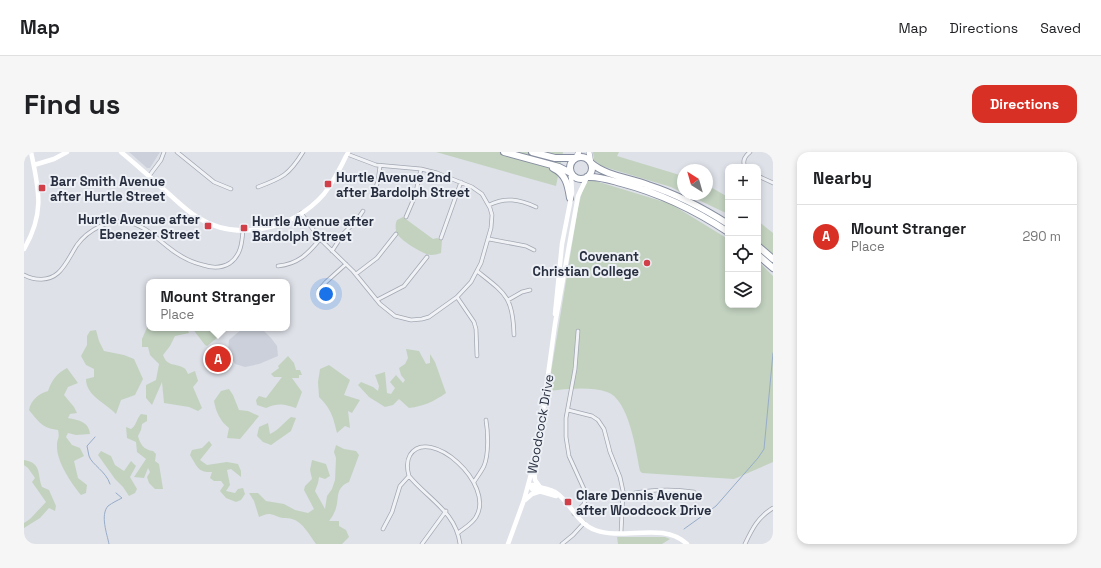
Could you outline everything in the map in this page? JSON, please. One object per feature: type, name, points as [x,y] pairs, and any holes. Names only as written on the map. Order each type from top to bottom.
[{"type":"highway","points":[[504,152],[559,167],[571,173],[578,179],[587,177],[607,179],[661,196],[696,213],[725,230]]},
{"type":"highway","points":[[532,152],[555,158],[577,156],[586,158],[602,171],[645,183],[698,206],[725,222]]},
{"type":"highway","points":[[571,173],[570,166],[577,156]]},
{"type":"highway","points":[[544,163],[546,166],[557,170],[564,176],[568,185],[570,198]]},
{"type":"highway","points":[[587,177],[592,169],[591,163]]},
{"type":"highway","points":[[761,249],[773,259]]},
{"type":"highway","points":[[761,258],[773,268]]},
{"type":"main road","points":[[588,152],[591,163]]},
{"type":"street","points":[[24,248],[35,225],[39,210],[39,189],[31,152]]},
{"type":"street","points":[[34,165],[46,162],[67,152]]},
{"type":"street","points":[[121,152],[185,208],[197,217],[219,227],[243,230],[259,229],[275,225],[301,213],[315,202],[330,185],[348,153],[367,163],[437,173],[461,182],[477,190],[486,199],[489,205],[492,222],[478,271],[466,288],[434,314],[422,319],[411,320],[392,314],[377,300],[356,274],[320,239],[301,213]]},
{"type":"street","points":[[149,176],[161,160],[164,152]]},
{"type":"street","points":[[177,152],[214,182],[232,189]]},
{"type":"street","points":[[258,186],[276,180],[285,175],[293,168],[303,152]]},
{"type":"street","points":[[744,164],[745,158],[750,152]]},
{"type":"street","points":[[374,194],[380,166]]},
{"type":"street","points":[[406,217],[415,196],[421,170]]},
{"type":"street","name":"Woodcock Drive","points":[[556,324],[561,252],[572,187],[571,173]]},
{"type":"street","name":"Woodcock Drive","points":[[508,544],[529,485],[533,467],[544,412],[556,324],[578,196],[587,177]]},
{"type":"street","points":[[761,177],[773,183]]},
{"type":"street","points":[[441,238],[461,182]]},
{"type":"street","points":[[489,205],[504,199],[514,199],[526,202],[536,207]]},
{"type":"street","points":[[332,251],[343,234],[357,220],[363,211]]},
{"type":"street","points":[[24,275],[42,279],[53,276],[62,269],[83,238],[95,229],[113,222],[127,222],[142,227],[182,257],[209,267],[219,267],[236,257],[242,246],[243,230]]},
{"type":"street","points":[[356,274],[376,258],[396,234]]},
{"type":"street","points":[[488,238],[526,246],[534,250]]},
{"type":"street","points":[[278,266],[292,264],[310,252],[320,239]]},
{"type":"street","points":[[377,300],[404,286],[427,257]]},
{"type":"street","points":[[319,290],[346,264]]},
{"type":"street","points":[[478,271],[498,288],[508,300],[514,316],[514,335]]},
{"type":"street","points":[[508,300],[522,292],[530,290]]},
{"type":"street","points":[[457,296],[474,322],[476,329],[476,356]]},
{"type":"street","points":[[574,514],[584,504],[586,496],[567,446],[565,427],[575,369],[578,331]]},
{"type":"street","points":[[568,410],[592,416],[602,424],[610,452],[620,477],[623,495],[621,533]]},
{"type":"street","points":[[474,482],[486,459],[488,429],[486,420]]},
{"type":"street","points":[[458,533],[473,522],[479,512],[480,497],[474,482],[464,468],[455,459],[441,451],[427,447],[418,448],[410,454],[407,463],[409,476],[446,512],[458,533],[460,544]]},
{"type":"street","points":[[533,467],[535,480],[541,489]]},
{"type":"street","points":[[383,529],[392,512],[400,486],[409,476]]},
{"type":"street","points":[[529,485],[534,484],[541,489],[556,493],[584,523],[600,531],[621,533],[665,533],[677,537],[687,544]]},
{"type":"street","points":[[524,500],[541,489]]},
{"type":"street","points":[[623,495],[654,489],[671,489],[694,492]]},
{"type":"street","points":[[745,544],[757,521],[773,508]]},
{"type":"street","points":[[422,544],[446,512]]},
{"type":"street","points":[[562,544],[584,523]]},
{"type":"shaded area","points":[[129,152],[160,152],[150,168],[147,168]]},
{"type":"shaded area","points":[[240,331],[264,331],[277,346],[278,356],[259,364],[245,367],[235,364],[228,351],[229,340]]},
{"type":"green space","points":[[436,152],[563,152],[556,186]]},
{"type":"green space","points":[[593,152],[619,152],[617,156],[677,174],[677,190],[601,166],[594,160]]},
{"type":"green space","points":[[589,179],[671,204],[725,237],[725,308],[761,308],[761,264],[773,276],[773,462],[734,479],[642,473],[640,471],[634,439],[626,415],[621,404],[615,397],[607,392],[593,389],[578,388],[548,391],[578,208],[582,192]]},
{"type":"green space","points":[[713,188],[725,195],[725,213],[699,200],[713,200]]},
{"type":"green space","points":[[403,217],[433,239],[437,238],[442,240],[441,253],[431,255],[423,253],[400,238],[396,232],[396,223],[397,220]]},
{"type":"green space","points":[[761,223],[773,233],[773,256],[761,245]]},
{"type":"green space","points":[[96,330],[104,351],[124,355],[134,359],[143,379],[135,395],[121,400],[116,414],[93,395],[87,385],[86,379],[94,377],[94,369],[86,365],[81,356],[87,345],[87,336],[90,331]]},
{"type":"green space","points":[[146,330],[188,331],[189,333],[175,336],[163,355],[169,363],[181,366],[188,374],[195,371],[198,381],[193,387],[202,408],[198,411],[189,407],[164,403],[162,382],[152,405],[146,398],[146,385],[156,380],[159,364],[150,355],[148,347],[142,347],[142,339]]},
{"type":"green space","points":[[194,331],[218,331],[217,338],[207,346]]},
{"type":"green space","points":[[406,349],[419,351],[426,364],[430,363],[430,354],[435,362],[446,393],[424,405],[409,408],[399,399],[393,405],[385,407],[369,397],[358,385],[361,382],[378,391],[379,386],[375,375],[385,372],[387,393],[391,394],[395,388],[390,382],[396,375],[403,383],[405,380],[401,375],[399,368],[405,364],[408,358]]},
{"type":"green space","points":[[288,356],[294,363],[296,370],[300,370],[302,375],[299,375],[299,378],[292,378],[302,392],[296,408],[274,405],[266,408],[257,405],[256,400],[259,396],[266,398],[282,377],[274,377],[271,374],[279,368],[278,366]]},
{"type":"green space","points":[[329,365],[350,380],[344,395],[360,400],[352,413],[348,411],[350,428],[345,426],[337,433],[331,413],[319,397],[318,382],[320,369]]},
{"type":"green space","points":[[67,368],[78,383],[68,387],[64,395],[77,413],[70,414],[68,418],[86,424],[90,434],[76,435],[68,433],[66,437],[72,445],[80,448],[84,456],[74,461],[78,478],[87,485],[86,493],[81,495],[69,478],[59,458],[57,451],[59,435],[58,430],[44,426],[29,410],[31,403],[41,394],[48,391],[55,378]]},
{"type":"green space","points":[[229,389],[239,410],[248,411],[259,416],[240,439],[227,438],[229,428],[217,413],[214,401],[221,391]]},
{"type":"green space","points":[[141,414],[147,415],[147,421],[142,424],[138,436],[141,444],[145,448],[156,454],[155,461],[159,464],[163,489],[155,489],[149,483],[147,477],[150,472],[148,468],[144,478],[134,477],[146,459],[137,452],[136,442],[127,438],[126,427],[131,429]]},
{"type":"green space","points":[[291,417],[296,418],[291,431],[271,445],[263,442],[257,436],[259,427],[268,423],[270,434]]},
{"type":"green space","points":[[209,441],[212,445],[200,460],[207,465],[227,462],[238,464],[241,471],[241,477],[231,469],[227,470],[230,485],[226,491],[235,493],[238,489],[243,488],[245,494],[241,500],[236,502],[226,498],[220,491],[224,485],[221,481],[214,481],[210,478],[212,472],[207,472],[198,468],[190,455],[192,450],[202,448]]},
{"type":"green space","points":[[336,445],[344,449],[356,451],[359,455],[349,482],[339,491],[336,508],[329,521],[339,521],[339,526],[346,530],[349,537],[342,544],[316,544],[303,526],[296,521],[269,514],[259,517],[254,501],[249,493],[258,493],[266,501],[284,504],[295,510],[308,513],[314,509],[304,490],[305,486],[312,479],[310,470],[312,460],[326,464],[330,476],[325,479],[319,477],[315,491],[325,509],[327,496],[332,489],[335,480],[336,458],[334,452]]},
{"type":"green space","points":[[101,451],[111,456],[115,465],[124,471],[131,461],[136,466],[130,477],[137,489],[135,493],[129,496],[115,479],[98,455]]},
{"type":"green space","points":[[24,460],[30,461],[36,466],[42,487],[49,490],[56,506],[55,511],[49,508],[40,518],[24,528],[24,523],[30,519],[46,502],[32,482],[35,478],[24,465]]},
{"type":"green space","points":[[617,537],[665,537],[670,539],[662,544],[618,544]]},
{"type":"waterway","points":[[684,529],[716,506],[758,458],[764,449],[773,353]]},
{"type":"waterway","points":[[95,437],[87,446],[89,456],[105,475],[110,484]]},
{"type":"waterway","points":[[109,544],[104,514],[108,506],[122,498],[116,493]]},
{"type":"place","name":"Hurtle Avenue 2nd after Bardolph Street","points":[[328,184]]},
{"type":"place","name":"Barr Smith Avenue after Hurtle Street","points":[[42,188]]},
{"type":"place","name":"Hurtle Avenue after Ebenezer Street","points":[[208,226]]},
{"type":"place","name":"Hurtle Avenue after Bardolph Street","points":[[244,228]]},
{"type":"place","name":"Covenant Christian College","points":[[647,263]]},
{"type":"place","name":"Mount Stranger","points":[[218,359]]},
{"type":"place","name":"Clare Dennis Avenue after Woodcock Drive","points":[[568,502]]}]
